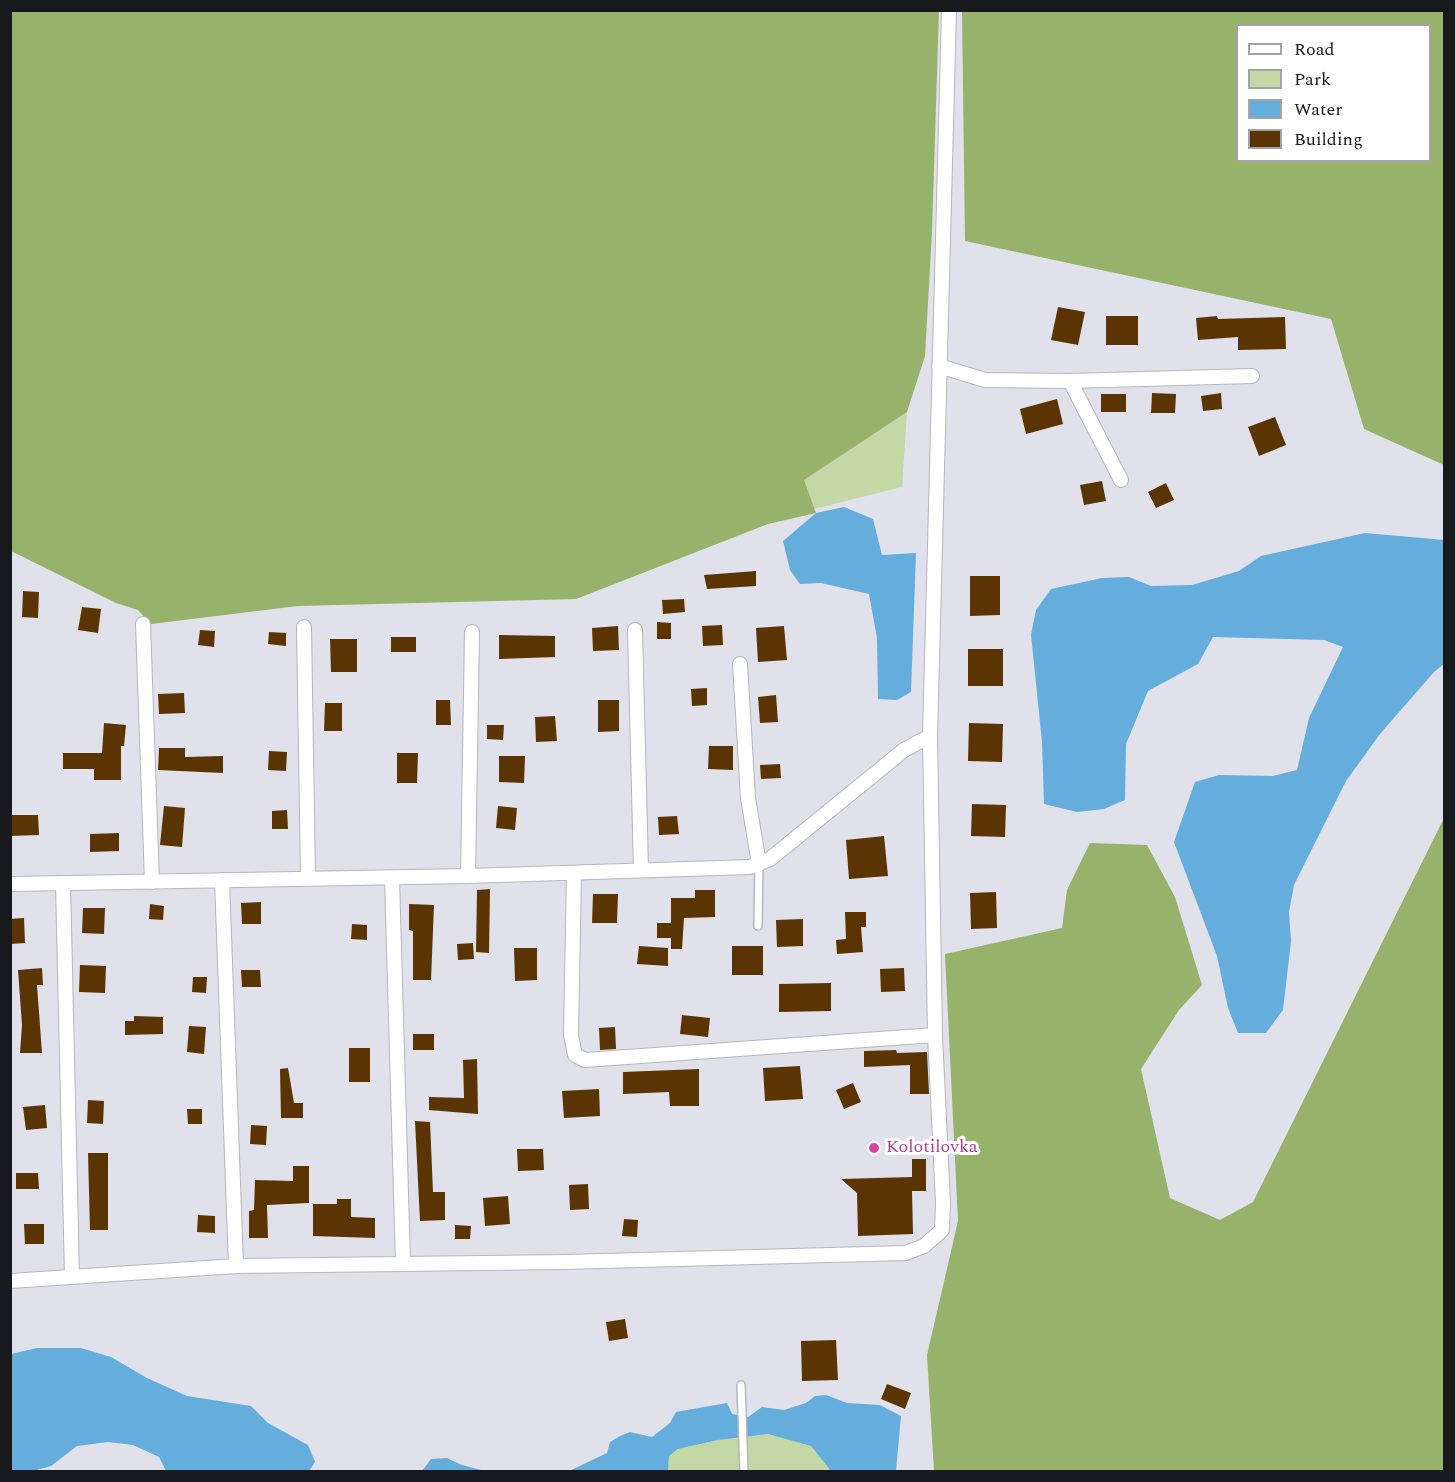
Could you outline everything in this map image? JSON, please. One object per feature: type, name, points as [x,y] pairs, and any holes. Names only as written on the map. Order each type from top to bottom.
[{"type":"street","points":[[10,1281],[236,1266],[746,1258],[906,1253],[924,1246],[942,1230],[935,1035],[930,736],[948,10]]},
{"type":"street","points":[[939,366],[985,380],[1070,381],[1252,376]]},
{"type":"street","points":[[1070,381],[1121,480]]},
{"type":"street","points":[[143,624],[152,882]]},
{"type":"street","points":[[304,627],[308,878]]},
{"type":"street","points":[[635,630],[641,870]]},
{"type":"street","points":[[468,876],[472,632]]},
{"type":"street","points":[[740,664],[748,798],[759,864]]},
{"type":"street","points":[[10,884],[719,870],[759,864],[770,859],[904,750],[930,736]]},
{"type":"street","points":[[574,873],[572,1035],[575,1055],[585,1060],[935,1035]]},
{"type":"street","points":[[392,878],[403,1263]]},
{"type":"street","points":[[222,880],[236,1266]]},
{"type":"street","points":[[63,884],[72,1277]]},
{"type":"lane","points":[[758,926],[759,864]]},
{"type":"lane","points":[[741,1385],[744,1472]]},
{"type":"green space","points":[[10,11],[939,11],[932,232],[925,356],[907,412],[804,480],[816,513],[768,524],[576,599],[298,606],[151,624],[138,610],[116,603],[11,551]]},
{"type":"green space","points":[[962,11],[1444,11],[1444,465],[1364,429],[1331,319],[965,241]]},
{"type":"green space","points":[[907,412],[902,487],[814,509],[804,480]]},
{"type":"green space","points":[[1444,818],[1444,1471],[934,1471],[927,1355],[958,1221],[945,954],[1062,928],[1067,890],[1090,843],[1147,845],[1175,897],[1202,985],[1179,1010],[1141,1069],[1170,1198],[1220,1220],[1253,1202]]},
{"type":"green space","points":[[768,1434],[811,1446],[831,1471],[668,1472],[669,1456],[678,1449],[718,1440]]},
{"type":"water","points":[[844,507],[873,519],[882,555],[916,553],[911,692],[897,700],[878,699],[877,638],[869,594],[821,583],[800,584],[790,570],[783,541],[816,513]]},
{"type":"water","points":[[1365,533],[1444,540],[1444,664],[1434,672],[1380,734],[1346,781],[1294,885],[1289,912],[1291,941],[1283,1010],[1266,1033],[1238,1033],[1228,1008],[1217,956],[1174,842],[1195,782],[1219,775],[1273,776],[1297,770],[1309,718],[1343,647],[1324,640],[1213,637],[1198,664],[1148,691],[1126,744],[1125,800],[1104,809],[1077,812],[1044,804],[1042,742],[1031,635],[1036,610],[1051,589],[1102,578],[1129,577],[1151,586],[1192,585],[1239,571],[1261,556]]},
{"type":"water","points":[[37,1348],[81,1348],[111,1357],[147,1378],[187,1396],[251,1406],[268,1423],[308,1445],[315,1462],[309,1471],[166,1471],[159,1457],[133,1445],[108,1442],[77,1446],[51,1466],[33,1471],[11,1471],[11,1354]]},
{"type":"water","points":[[826,1395],[847,1403],[880,1405],[901,1416],[896,1471],[831,1471],[811,1446],[768,1434],[718,1440],[678,1449],[669,1456],[668,1471],[567,1472],[607,1453],[610,1442],[620,1436],[630,1432],[652,1437],[670,1423],[676,1412],[727,1403],[732,1414],[748,1417],[762,1407],[784,1410],[806,1403],[815,1396]]},
{"type":"water","points":[[447,1458],[485,1471],[422,1471],[431,1459]]},
{"type":"building","points":[[1058,307],[1085,312],[1078,345],[1051,340]]},
{"type":"building","points":[[1106,316],[1138,316],[1138,345],[1106,345]]},
{"type":"building","points":[[1217,316],[1218,319],[1285,317],[1286,349],[1238,350],[1238,337],[1198,340],[1196,318]]},
{"type":"building","points":[[1152,393],[1176,394],[1175,413],[1151,413]]},
{"type":"building","points":[[1221,393],[1222,409],[1203,411],[1201,396]]},
{"type":"building","points":[[1101,394],[1126,394],[1126,412],[1101,412]]},
{"type":"building","points":[[1057,399],[1063,424],[1026,434],[1020,409]]},
{"type":"building","points":[[1275,417],[1286,445],[1259,456],[1248,427]]},
{"type":"building","points":[[1102,481],[1106,501],[1084,505],[1080,485]]},
{"type":"building","points":[[1166,483],[1174,500],[1156,508],[1148,492]]},
{"type":"building","points":[[756,571],[756,586],[707,589],[704,575]]},
{"type":"building","points":[[970,576],[1000,576],[1000,615],[970,616]]},
{"type":"building","points":[[23,591],[39,592],[38,618],[22,617]]},
{"type":"building","points":[[684,599],[685,612],[663,614],[662,600]]},
{"type":"building","points":[[82,607],[101,609],[98,633],[78,630]]},
{"type":"building","points":[[657,622],[671,623],[671,639],[657,639]]},
{"type":"building","points":[[722,625],[723,645],[703,646],[702,626]]},
{"type":"building","points":[[618,626],[619,650],[593,651],[592,628]]},
{"type":"building","points":[[784,626],[787,660],[758,662],[756,628]]},
{"type":"building","points":[[200,630],[215,631],[214,647],[198,645]]},
{"type":"building","points":[[269,632],[286,633],[286,646],[268,644]]},
{"type":"building","points":[[499,635],[555,636],[555,657],[499,659]]},
{"type":"building","points":[[391,637],[416,637],[416,652],[391,652]]},
{"type":"building","points":[[330,639],[357,639],[357,672],[331,672]]},
{"type":"building","points":[[968,649],[1003,649],[1003,686],[968,686]]},
{"type":"building","points":[[707,688],[707,705],[692,706],[691,689]]},
{"type":"building","points":[[184,693],[185,713],[159,714],[158,694]]},
{"type":"building","points":[[776,695],[778,722],[760,723],[758,697]]},
{"type":"building","points":[[436,700],[450,700],[451,725],[436,725]]},
{"type":"building","points":[[598,700],[619,700],[619,731],[598,732]]},
{"type":"building","points":[[325,703],[342,703],[342,731],[324,731]]},
{"type":"building","points":[[555,716],[557,741],[536,742],[535,717]]},
{"type":"building","points":[[104,723],[126,725],[124,746],[121,746],[121,780],[94,780],[94,769],[63,769],[63,753],[102,753]]},
{"type":"building","points":[[969,723],[1003,724],[1002,762],[968,761]]},
{"type":"building","points":[[487,725],[504,725],[503,740],[487,739]]},
{"type":"building","points":[[709,746],[733,746],[733,770],[708,769]]},
{"type":"building","points":[[159,748],[185,748],[185,757],[223,756],[223,773],[158,770]]},
{"type":"building","points":[[269,751],[287,752],[286,771],[268,770]]},
{"type":"building","points":[[397,753],[418,753],[417,783],[397,783]]},
{"type":"building","points":[[499,756],[525,756],[524,783],[499,782]]},
{"type":"building","points":[[780,764],[781,778],[761,779],[760,765]]},
{"type":"building","points":[[972,804],[1006,805],[1005,837],[971,836]]},
{"type":"building","points":[[164,806],[185,808],[182,847],[160,845]]},
{"type":"building","points":[[498,806],[517,808],[515,830],[496,828]]},
{"type":"building","points":[[287,810],[288,829],[272,829],[272,811]]},
{"type":"building","points":[[10,815],[38,815],[39,835],[10,836]]},
{"type":"building","points":[[677,816],[679,834],[659,835],[658,817]]},
{"type":"building","points":[[119,833],[119,851],[90,852],[90,834]]},
{"type":"building","points":[[884,836],[888,876],[849,879],[846,840]]},
{"type":"building","points":[[490,889],[489,953],[476,952],[477,890]]},
{"type":"building","points":[[695,890],[715,890],[715,917],[684,918],[682,949],[671,949],[671,938],[657,938],[657,923],[671,923],[671,898],[695,898]]},
{"type":"building","points":[[996,892],[997,928],[971,929],[970,893]]},
{"type":"building","points":[[593,894],[618,894],[617,923],[592,923]]},
{"type":"building","points":[[261,902],[261,924],[242,924],[241,903]]},
{"type":"building","points":[[150,904],[164,906],[163,920],[149,919]]},
{"type":"building","points":[[409,904],[434,905],[431,980],[413,980],[413,931],[409,930]]},
{"type":"building","points":[[83,908],[105,908],[104,934],[82,933]]},
{"type":"building","points":[[845,912],[866,912],[866,927],[861,927],[863,952],[837,954],[836,940],[846,939]]},
{"type":"building","points":[[24,918],[25,943],[10,944],[10,919]]},
{"type":"building","points":[[803,919],[803,946],[777,947],[776,920]]},
{"type":"building","points":[[352,924],[367,925],[367,940],[351,939]]},
{"type":"building","points":[[473,943],[474,959],[458,960],[457,944]]},
{"type":"building","points":[[639,946],[668,948],[668,966],[637,964]]},
{"type":"building","points":[[732,946],[763,946],[763,975],[732,975]]},
{"type":"building","points":[[514,948],[537,948],[537,980],[515,981]]},
{"type":"building","points":[[80,965],[106,966],[105,993],[79,992]]},
{"type":"building","points":[[42,968],[43,985],[37,985],[42,1053],[20,1053],[22,1025],[18,970]]},
{"type":"building","points":[[904,968],[905,991],[881,992],[880,969]]},
{"type":"building","points":[[241,970],[260,970],[261,987],[242,987]]},
{"type":"building","points":[[193,977],[207,977],[206,993],[192,992]]},
{"type":"building","points":[[831,983],[831,1011],[779,1012],[779,984]]},
{"type":"building","points":[[682,1015],[710,1018],[708,1037],[680,1034]]},
{"type":"building","points":[[134,1016],[163,1017],[163,1034],[125,1035],[125,1021],[134,1021]]},
{"type":"building","points":[[189,1026],[206,1027],[204,1054],[187,1052]]},
{"type":"building","points":[[615,1027],[616,1049],[600,1050],[599,1028]]},
{"type":"building","points":[[413,1034],[434,1034],[434,1050],[413,1050]]},
{"type":"building","points":[[349,1048],[370,1048],[370,1082],[349,1082]]},
{"type":"building","points":[[896,1050],[897,1053],[927,1052],[929,1094],[910,1094],[910,1065],[864,1067],[864,1051]]},
{"type":"building","points":[[477,1059],[478,1114],[429,1110],[429,1097],[464,1098],[463,1060]]},
{"type":"building","points":[[800,1066],[803,1099],[765,1101],[763,1068]]},
{"type":"building","points":[[288,1068],[294,1103],[303,1103],[303,1118],[281,1118],[280,1069]]},
{"type":"building","points":[[699,1069],[699,1106],[670,1106],[669,1092],[623,1094],[623,1072]]},
{"type":"building","points":[[853,1083],[861,1102],[844,1109],[836,1090]]},
{"type":"building","points":[[599,1089],[600,1116],[564,1118],[562,1091]]},
{"type":"building","points":[[88,1100],[104,1101],[103,1124],[87,1123]]},
{"type":"building","points":[[45,1105],[47,1128],[26,1130],[23,1107]]},
{"type":"building","points":[[187,1109],[202,1109],[202,1124],[188,1124]]},
{"type":"building","points":[[415,1121],[430,1122],[433,1192],[445,1192],[445,1220],[420,1221]]},
{"type":"building","points":[[251,1125],[267,1126],[266,1145],[250,1144]]},
{"type":"building","points":[[517,1149],[543,1149],[544,1170],[518,1171]]},
{"type":"building","points":[[88,1153],[108,1153],[108,1230],[90,1230]]},
{"type":"building","points":[[912,1159],[926,1159],[926,1191],[912,1191],[913,1234],[858,1236],[857,1193],[841,1179],[912,1177]]},
{"type":"building","points":[[293,1166],[309,1166],[309,1203],[267,1205],[268,1238],[249,1238],[249,1211],[254,1210],[255,1180],[293,1181]]},
{"type":"building","points":[[16,1173],[38,1173],[39,1189],[16,1189]]},
{"type":"building","points":[[588,1184],[589,1209],[570,1210],[569,1185]]},
{"type":"building","points":[[508,1196],[510,1224],[485,1226],[483,1198]]},
{"type":"building","points":[[337,1199],[351,1199],[351,1217],[375,1218],[375,1238],[313,1236],[313,1204],[337,1204]]},
{"type":"building","points":[[198,1215],[215,1216],[215,1233],[197,1232]]},
{"type":"building","points":[[624,1219],[638,1220],[637,1237],[622,1236]]},
{"type":"building","points":[[24,1224],[44,1224],[44,1244],[25,1244]]},
{"type":"building","points":[[455,1225],[471,1226],[470,1239],[455,1239]]},
{"type":"building","points":[[625,1319],[628,1338],[609,1341],[606,1322]]},
{"type":"building","points":[[836,1340],[838,1380],[802,1381],[801,1341]]},
{"type":"building","points":[[887,1384],[911,1393],[905,1409],[881,1399]]},
{"type":"place","name":"Kolotilovka","points":[[874,1148]]}]
